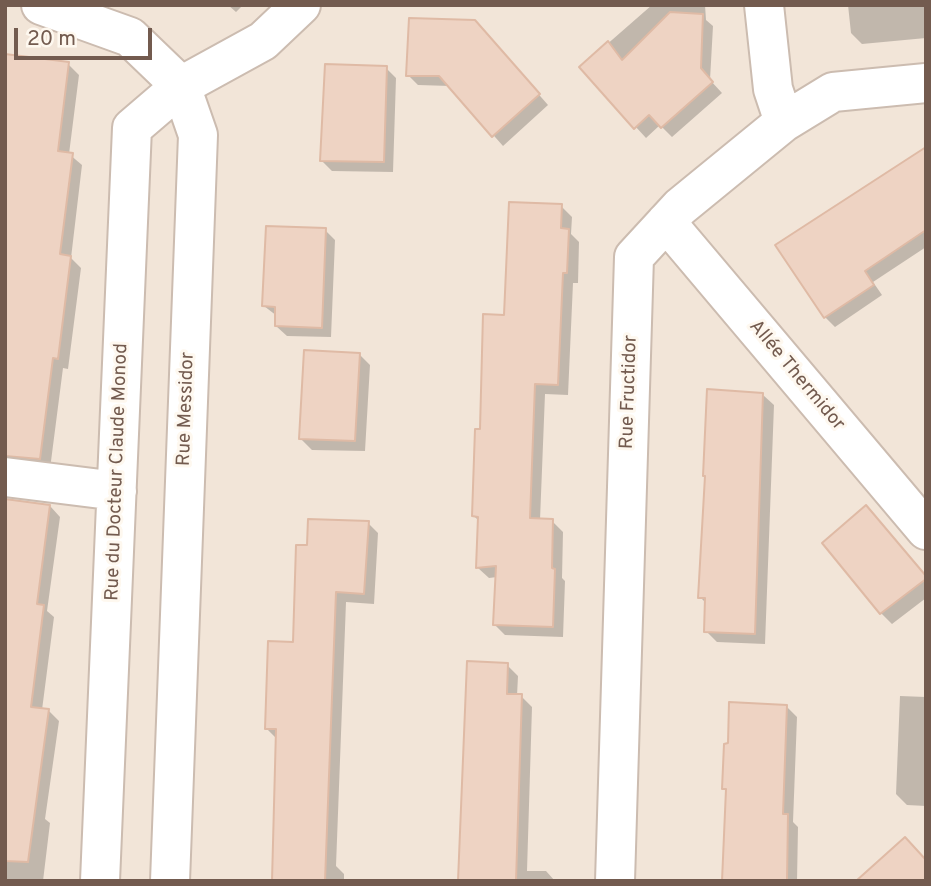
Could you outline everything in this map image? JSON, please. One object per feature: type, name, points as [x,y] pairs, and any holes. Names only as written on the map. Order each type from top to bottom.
[{"type":"street","points":[[41,5],[130,37],[181,86],[263,41],[301,5]]},
{"type":"street","points":[[764,5],[773,89],[784,122]]},
{"type":"street","name":"Rue Fructidor","points":[[615,881],[634,257],[680,207],[784,122],[833,92],[926,83]]},
{"type":"street","name":"Rue du Docteur Claude Monod","points":[[100,881],[132,128],[181,86]]},
{"type":"street","name":"Rue Messidor","points":[[170,881],[198,135],[181,86]]},
{"type":"street","name":"Allée Thermidor","points":[[666,222],[926,530]]},
{"type":"street","points":[[5,477],[117,491]]},
{"type":"shaded area","points":[[5,5],[926,5],[926,881],[5,881]]},
{"type":"building","points":[[670,12],[703,14],[701,68],[713,82],[661,128],[649,115],[634,129],[579,67],[608,41],[622,60]]},
{"type":"building","points":[[409,18],[475,20],[540,94],[492,137],[439,76],[406,76]]},
{"type":"building","points":[[5,54],[69,62],[58,151],[73,153],[60,254],[71,256],[58,359],[53,358],[40,459],[5,456]]},
{"type":"building","points":[[325,64],[387,66],[384,162],[320,161]]},
{"type":"building","points":[[926,147],[926,230],[865,271],[874,285],[824,318],[775,245]]},
{"type":"building","points":[[509,202],[562,204],[561,228],[569,229],[567,273],[563,273],[558,385],[535,384],[530,518],[553,519],[553,627],[493,625],[496,566],[476,568],[478,517],[472,516],[475,429],[480,429],[483,314],[504,315]]},
{"type":"building","points":[[266,226],[326,228],[322,328],[275,326],[275,307],[262,306]]},
{"type":"building","points":[[304,350],[360,353],[355,441],[299,439]]},
{"type":"building","points":[[707,389],[763,393],[755,634],[704,632],[705,598],[698,598]]},
{"type":"building","points":[[5,499],[50,505],[37,604],[44,605],[31,707],[49,709],[28,862],[5,861]]},
{"type":"building","points":[[866,505],[926,576],[926,579],[880,614],[822,543]]},
{"type":"building","points":[[308,519],[369,521],[364,594],[336,592],[325,881],[272,881],[276,729],[265,729],[268,641],[293,642],[296,545],[307,545]]},
{"type":"building","points":[[467,661],[508,663],[507,694],[522,694],[516,881],[458,881]]},
{"type":"building","points":[[729,702],[787,705],[783,814],[788,814],[787,881],[722,881],[726,789],[722,789],[724,744],[728,743]]},
{"type":"building","points":[[905,837],[926,860],[926,881],[856,881]]}]
